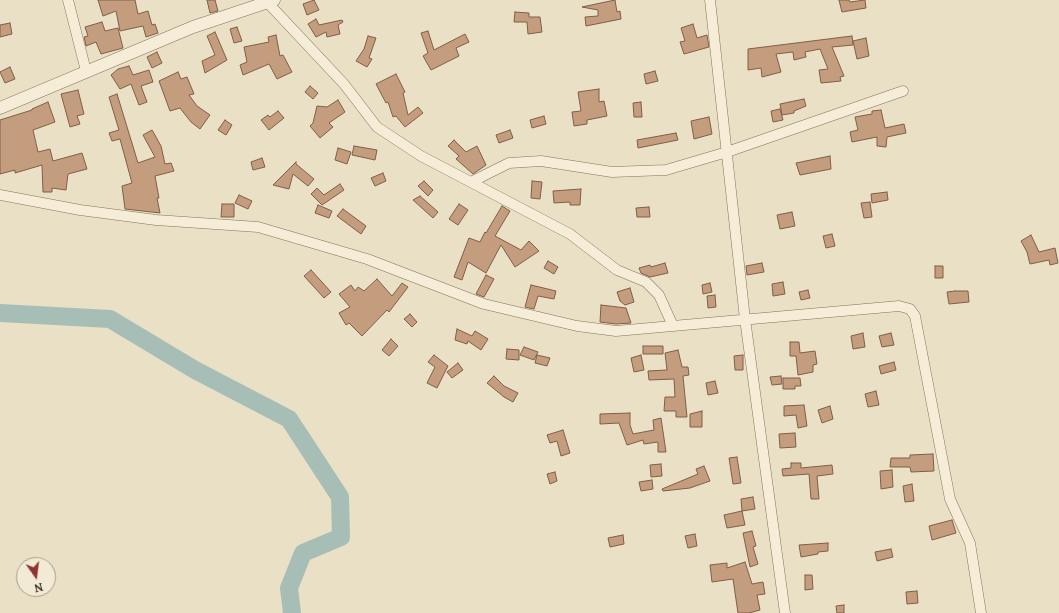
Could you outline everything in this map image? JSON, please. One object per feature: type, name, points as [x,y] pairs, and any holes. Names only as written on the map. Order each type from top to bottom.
[{"type":"street","points":[[68,0],[86,71]]},
{"type":"street","points":[[710,0],[745,319],[785,613]]},
{"type":"street","points":[[0,108],[193,27],[271,2],[344,84],[377,127],[421,156],[570,234],[617,270],[646,282],[659,295],[673,326]]},
{"type":"street","points":[[471,182],[510,163],[541,161],[612,172],[666,170],[727,152],[903,91]]},
{"type":"street","points":[[0,195],[80,210],[156,220],[258,227],[367,259],[484,304],[577,326],[616,331],[899,306],[910,309],[916,316],[950,499],[970,543],[982,613]]},
{"type":"building","points":[[98,0],[135,0],[138,14],[148,11],[152,25],[155,24],[158,33],[146,37],[143,26],[120,31],[116,11],[103,16]]},
{"type":"building","points":[[207,0],[215,0],[218,11],[210,13]]},
{"type":"building","points":[[314,0],[319,10],[307,15],[303,4]]},
{"type":"building","points":[[615,0],[617,12],[620,11],[621,19],[586,26],[585,17],[598,16],[598,10],[582,7]]},
{"type":"building","points":[[839,0],[849,0],[850,2],[865,0],[866,8],[842,12]]},
{"type":"building","points":[[515,12],[529,13],[529,17],[540,17],[542,32],[528,34],[527,22],[514,22]]},
{"type":"building","points":[[316,19],[319,25],[342,20],[343,22],[338,25],[340,34],[327,37],[326,32],[316,37],[308,24]]},
{"type":"building","points":[[102,22],[105,31],[118,28],[123,48],[101,54],[96,42],[86,46],[84,37],[88,36],[85,27]]},
{"type":"building","points":[[10,23],[12,34],[0,37],[0,25]]},
{"type":"building","points":[[693,24],[697,38],[707,35],[709,47],[684,54],[680,42],[685,41],[681,28]]},
{"type":"building","points":[[237,27],[242,41],[234,43],[230,29]]},
{"type":"building","points":[[428,31],[434,50],[465,34],[469,42],[456,48],[459,56],[431,70],[423,56],[428,53],[421,33]]},
{"type":"building","points":[[215,32],[227,60],[205,73],[202,61],[215,55],[207,36]]},
{"type":"building","points":[[276,35],[280,56],[283,55],[292,72],[277,79],[269,64],[243,75],[240,65],[247,62],[244,47],[269,42],[268,37]]},
{"type":"building","points":[[368,36],[376,38],[369,58],[372,59],[367,67],[356,61],[364,49]]},
{"type":"building","points":[[852,36],[853,45],[832,47],[844,76],[840,77],[841,81],[821,83],[819,70],[828,69],[820,49],[805,52],[806,57],[794,60],[793,52],[776,54],[781,72],[762,77],[761,68],[748,70],[748,49]]},
{"type":"building","points":[[866,38],[869,56],[857,59],[853,41]]},
{"type":"building","points":[[157,52],[162,63],[152,68],[147,57]]},
{"type":"building","points":[[129,66],[133,75],[149,70],[153,82],[141,86],[147,102],[139,105],[131,84],[120,89],[111,75],[118,69]]},
{"type":"building","points":[[10,67],[15,79],[5,83],[0,72]]},
{"type":"building","points":[[655,71],[658,81],[646,84],[644,74]]},
{"type":"building","points":[[178,72],[181,79],[187,77],[194,94],[189,95],[197,106],[210,115],[200,129],[191,122],[180,108],[170,111],[159,81]]},
{"type":"building","points":[[396,74],[405,92],[403,93],[408,115],[418,107],[423,113],[405,127],[396,116],[393,117],[388,102],[386,103],[376,84]]},
{"type":"building","points":[[310,86],[318,93],[313,99],[305,92]]},
{"type":"building","points":[[599,89],[599,102],[604,101],[607,116],[587,120],[587,124],[574,126],[572,112],[581,111],[578,92]]},
{"type":"building","points":[[78,90],[84,114],[77,116],[80,124],[70,127],[61,94]]},
{"type":"building","points":[[117,94],[138,163],[155,157],[143,135],[152,130],[161,146],[165,164],[171,163],[174,171],[155,176],[160,213],[125,209],[122,186],[132,183],[120,139],[112,141],[109,133],[119,130],[109,97]]},
{"type":"building","points":[[804,99],[806,106],[794,111],[794,113],[782,115],[780,104]]},
{"type":"building","points":[[338,100],[345,112],[329,123],[333,127],[320,138],[310,126],[313,123],[317,106],[327,107]]},
{"type":"building","points":[[48,102],[55,122],[33,130],[38,152],[50,149],[53,161],[82,153],[87,169],[68,174],[66,190],[52,188],[52,192],[43,192],[42,165],[15,173],[15,170],[0,174],[0,120],[32,110]]},
{"type":"building","points":[[641,102],[642,117],[634,117],[633,103]]},
{"type":"building","points":[[780,109],[783,120],[773,122],[771,111]]},
{"type":"building","points":[[881,110],[885,128],[904,124],[906,133],[887,137],[886,147],[877,146],[877,137],[852,142],[850,132],[858,130],[855,117],[872,114],[872,111]]},
{"type":"building","points":[[278,111],[284,118],[269,130],[261,120],[268,115],[270,117]]},
{"type":"building","points":[[544,116],[546,124],[532,128],[530,120]]},
{"type":"building","points":[[709,117],[712,134],[694,139],[691,121]]},
{"type":"building","points":[[225,120],[232,125],[226,135],[218,130]]},
{"type":"building","points":[[510,130],[513,138],[499,143],[496,135]]},
{"type":"building","points":[[676,133],[678,140],[638,148],[637,140]]},
{"type":"building","points":[[454,140],[466,152],[477,146],[486,165],[473,174],[456,159],[459,156],[448,146]]},
{"type":"building","points":[[354,146],[377,150],[375,160],[352,155]]},
{"type":"building","points":[[338,148],[351,152],[347,164],[335,160]]},
{"type":"building","points":[[830,156],[831,169],[800,175],[796,163]]},
{"type":"building","points":[[262,158],[265,167],[253,170],[251,162]]},
{"type":"building","points":[[296,162],[296,164],[314,179],[308,186],[293,174],[289,189],[273,185]]},
{"type":"building","points":[[383,173],[386,181],[375,186],[371,178]]},
{"type":"building","points":[[424,181],[433,190],[428,196],[418,186]]},
{"type":"building","points":[[532,181],[542,182],[540,199],[531,198]]},
{"type":"building","points":[[340,184],[344,190],[322,205],[311,194],[317,188],[324,195]]},
{"type":"building","points":[[581,189],[580,205],[570,205],[570,202],[554,203],[553,191]]},
{"type":"building","points":[[887,192],[888,200],[872,203],[871,194]]},
{"type":"building","points":[[239,195],[252,201],[248,209],[235,203]]},
{"type":"building","points":[[420,196],[438,212],[433,218],[413,200]]},
{"type":"building","points":[[870,202],[872,217],[864,218],[861,203]]},
{"type":"building","points":[[222,204],[234,204],[234,217],[221,217]]},
{"type":"building","points":[[459,204],[468,210],[458,225],[449,219]]},
{"type":"building","points":[[318,205],[332,211],[329,218],[315,213]]},
{"type":"building","points":[[502,206],[510,211],[495,236],[521,250],[529,241],[539,251],[515,267],[501,245],[486,273],[468,262],[462,280],[454,277],[469,238],[480,242]]},
{"type":"building","points":[[649,207],[650,217],[637,217],[636,208]]},
{"type":"building","points":[[343,209],[366,226],[361,234],[337,216]]},
{"type":"building","points":[[792,212],[795,226],[780,229],[777,215]]},
{"type":"building","points":[[832,234],[835,246],[826,248],[823,236]]},
{"type":"building","points":[[1031,235],[1039,252],[1055,248],[1058,263],[1050,265],[1049,260],[1030,264],[1027,252],[1021,241]]},
{"type":"building","points":[[548,261],[558,267],[554,274],[544,268]]},
{"type":"building","points":[[665,263],[668,273],[650,277],[641,273],[639,268],[650,265],[651,267]]},
{"type":"building","points":[[762,263],[764,272],[747,275],[746,266]]},
{"type":"building","points":[[935,266],[943,266],[943,278],[935,278]]},
{"type":"building","points":[[311,270],[331,292],[324,298],[304,276]]},
{"type":"building","points":[[486,275],[494,279],[484,297],[476,294]]},
{"type":"building","points":[[377,279],[392,296],[402,283],[408,287],[389,312],[387,310],[362,336],[349,323],[346,325],[339,313],[350,307],[339,294],[351,285],[355,291],[358,287],[364,291]]},
{"type":"building","points":[[783,282],[785,294],[773,296],[772,284]]},
{"type":"building","points":[[710,283],[712,292],[703,294],[702,285]]},
{"type":"building","points":[[531,285],[556,291],[554,299],[538,296],[534,309],[525,307]]},
{"type":"building","points":[[630,288],[634,302],[625,305],[620,301],[617,292]]},
{"type":"building","points":[[808,290],[810,298],[801,300],[799,292]]},
{"type":"building","points":[[968,291],[969,302],[949,304],[947,292]]},
{"type":"building","points":[[715,295],[716,307],[708,308],[707,296]]},
{"type":"building","points":[[601,305],[626,308],[631,323],[616,324],[600,322]]},
{"type":"building","points":[[410,314],[417,322],[412,327],[404,319]]},
{"type":"building","points":[[457,329],[472,336],[475,331],[488,339],[481,350],[468,341],[467,344],[455,340]]},
{"type":"building","points":[[863,333],[865,347],[853,349],[851,336]]},
{"type":"building","points":[[891,333],[894,345],[882,347],[879,336]]},
{"type":"building","points":[[391,339],[398,346],[389,356],[382,350]]},
{"type":"building","points":[[790,342],[799,342],[800,353],[815,351],[817,364],[813,365],[813,372],[798,375],[796,356],[790,356]]},
{"type":"building","points":[[643,346],[663,346],[663,354],[643,354]]},
{"type":"building","points":[[524,347],[538,352],[534,360],[520,355]]},
{"type":"building","points":[[507,349],[519,350],[519,360],[506,359]]},
{"type":"building","points":[[678,350],[682,367],[688,367],[689,375],[683,376],[687,417],[676,417],[676,411],[664,411],[665,397],[675,397],[674,379],[649,380],[648,371],[667,370],[665,353]]},
{"type":"building","points":[[434,355],[448,366],[437,388],[427,383],[435,367],[428,362]]},
{"type":"building","points":[[537,355],[550,358],[547,366],[535,363]]},
{"type":"building","points":[[641,355],[644,370],[634,372],[631,358]]},
{"type":"building","points":[[743,355],[743,370],[735,370],[734,356]]},
{"type":"building","points":[[894,362],[896,370],[881,374],[879,366]]},
{"type":"building","points":[[458,363],[463,370],[452,378],[447,372]]},
{"type":"building","points":[[494,376],[504,386],[518,393],[513,402],[504,397],[487,383]]},
{"type":"building","points":[[781,376],[782,384],[772,385],[770,377]]},
{"type":"building","points":[[783,378],[800,378],[801,386],[795,386],[795,389],[783,389]]},
{"type":"building","points":[[715,381],[718,393],[708,395],[706,383]]},
{"type":"building","points":[[876,391],[879,405],[868,407],[865,394]]},
{"type":"building","points":[[804,405],[807,426],[798,428],[796,415],[784,416],[784,406]]},
{"type":"building","points":[[830,406],[833,419],[822,423],[818,410]]},
{"type":"building","points":[[702,411],[702,427],[690,427],[690,414]]},
{"type":"building","points":[[630,413],[630,425],[633,434],[654,430],[653,420],[661,418],[666,452],[658,452],[658,442],[644,444],[643,440],[627,445],[619,423],[600,424],[600,414]]},
{"type":"building","points":[[563,430],[570,453],[561,456],[557,441],[550,443],[547,435]]},
{"type":"building","points":[[795,433],[796,447],[780,448],[779,434]]},
{"type":"building","points":[[933,454],[934,471],[911,472],[910,467],[890,467],[891,458],[910,458],[910,455]]},
{"type":"building","points":[[737,457],[741,483],[733,484],[729,458]]},
{"type":"building","points":[[791,463],[801,463],[801,468],[832,465],[833,474],[817,476],[819,499],[811,499],[809,474],[783,476],[782,469],[791,468]]},
{"type":"building","points":[[661,464],[662,476],[651,477],[650,465]]},
{"type":"building","points":[[704,466],[710,481],[690,488],[663,491],[662,489],[698,474],[696,469]]},
{"type":"building","points":[[892,470],[893,487],[881,489],[880,471]]},
{"type":"building","points":[[555,472],[557,481],[550,484],[547,474]]},
{"type":"building","points":[[652,480],[653,489],[641,491],[639,482]]},
{"type":"building","points":[[912,484],[914,501],[905,502],[903,486]]},
{"type":"building","points":[[753,497],[755,509],[742,511],[741,499]]},
{"type":"building","points":[[742,511],[745,525],[727,528],[724,515]]},
{"type":"building","points":[[952,520],[956,533],[932,540],[929,526]]},
{"type":"building","points":[[752,531],[756,546],[753,547],[758,564],[750,567],[743,533]]},
{"type":"building","points":[[695,534],[697,546],[688,548],[685,536]]},
{"type":"building","points":[[623,535],[624,544],[610,547],[608,538]]},
{"type":"building","points":[[828,543],[828,551],[801,557],[799,545]]},
{"type":"building","points":[[891,549],[893,557],[877,561],[875,552]]},
{"type":"building","points":[[745,562],[752,584],[763,582],[765,594],[757,595],[760,610],[749,613],[738,613],[733,579],[712,582],[710,565],[727,563],[727,568]]},
{"type":"building","points":[[805,575],[812,575],[813,589],[805,590]]},
{"type":"building","points":[[917,591],[918,603],[907,604],[906,592]]},
{"type":"building","points":[[844,605],[844,613],[837,613],[836,606]]},
{"type":"waterway","points":[[0,313],[110,319],[195,370],[289,419],[340,497],[341,537],[303,553],[289,588],[292,613]]}]
